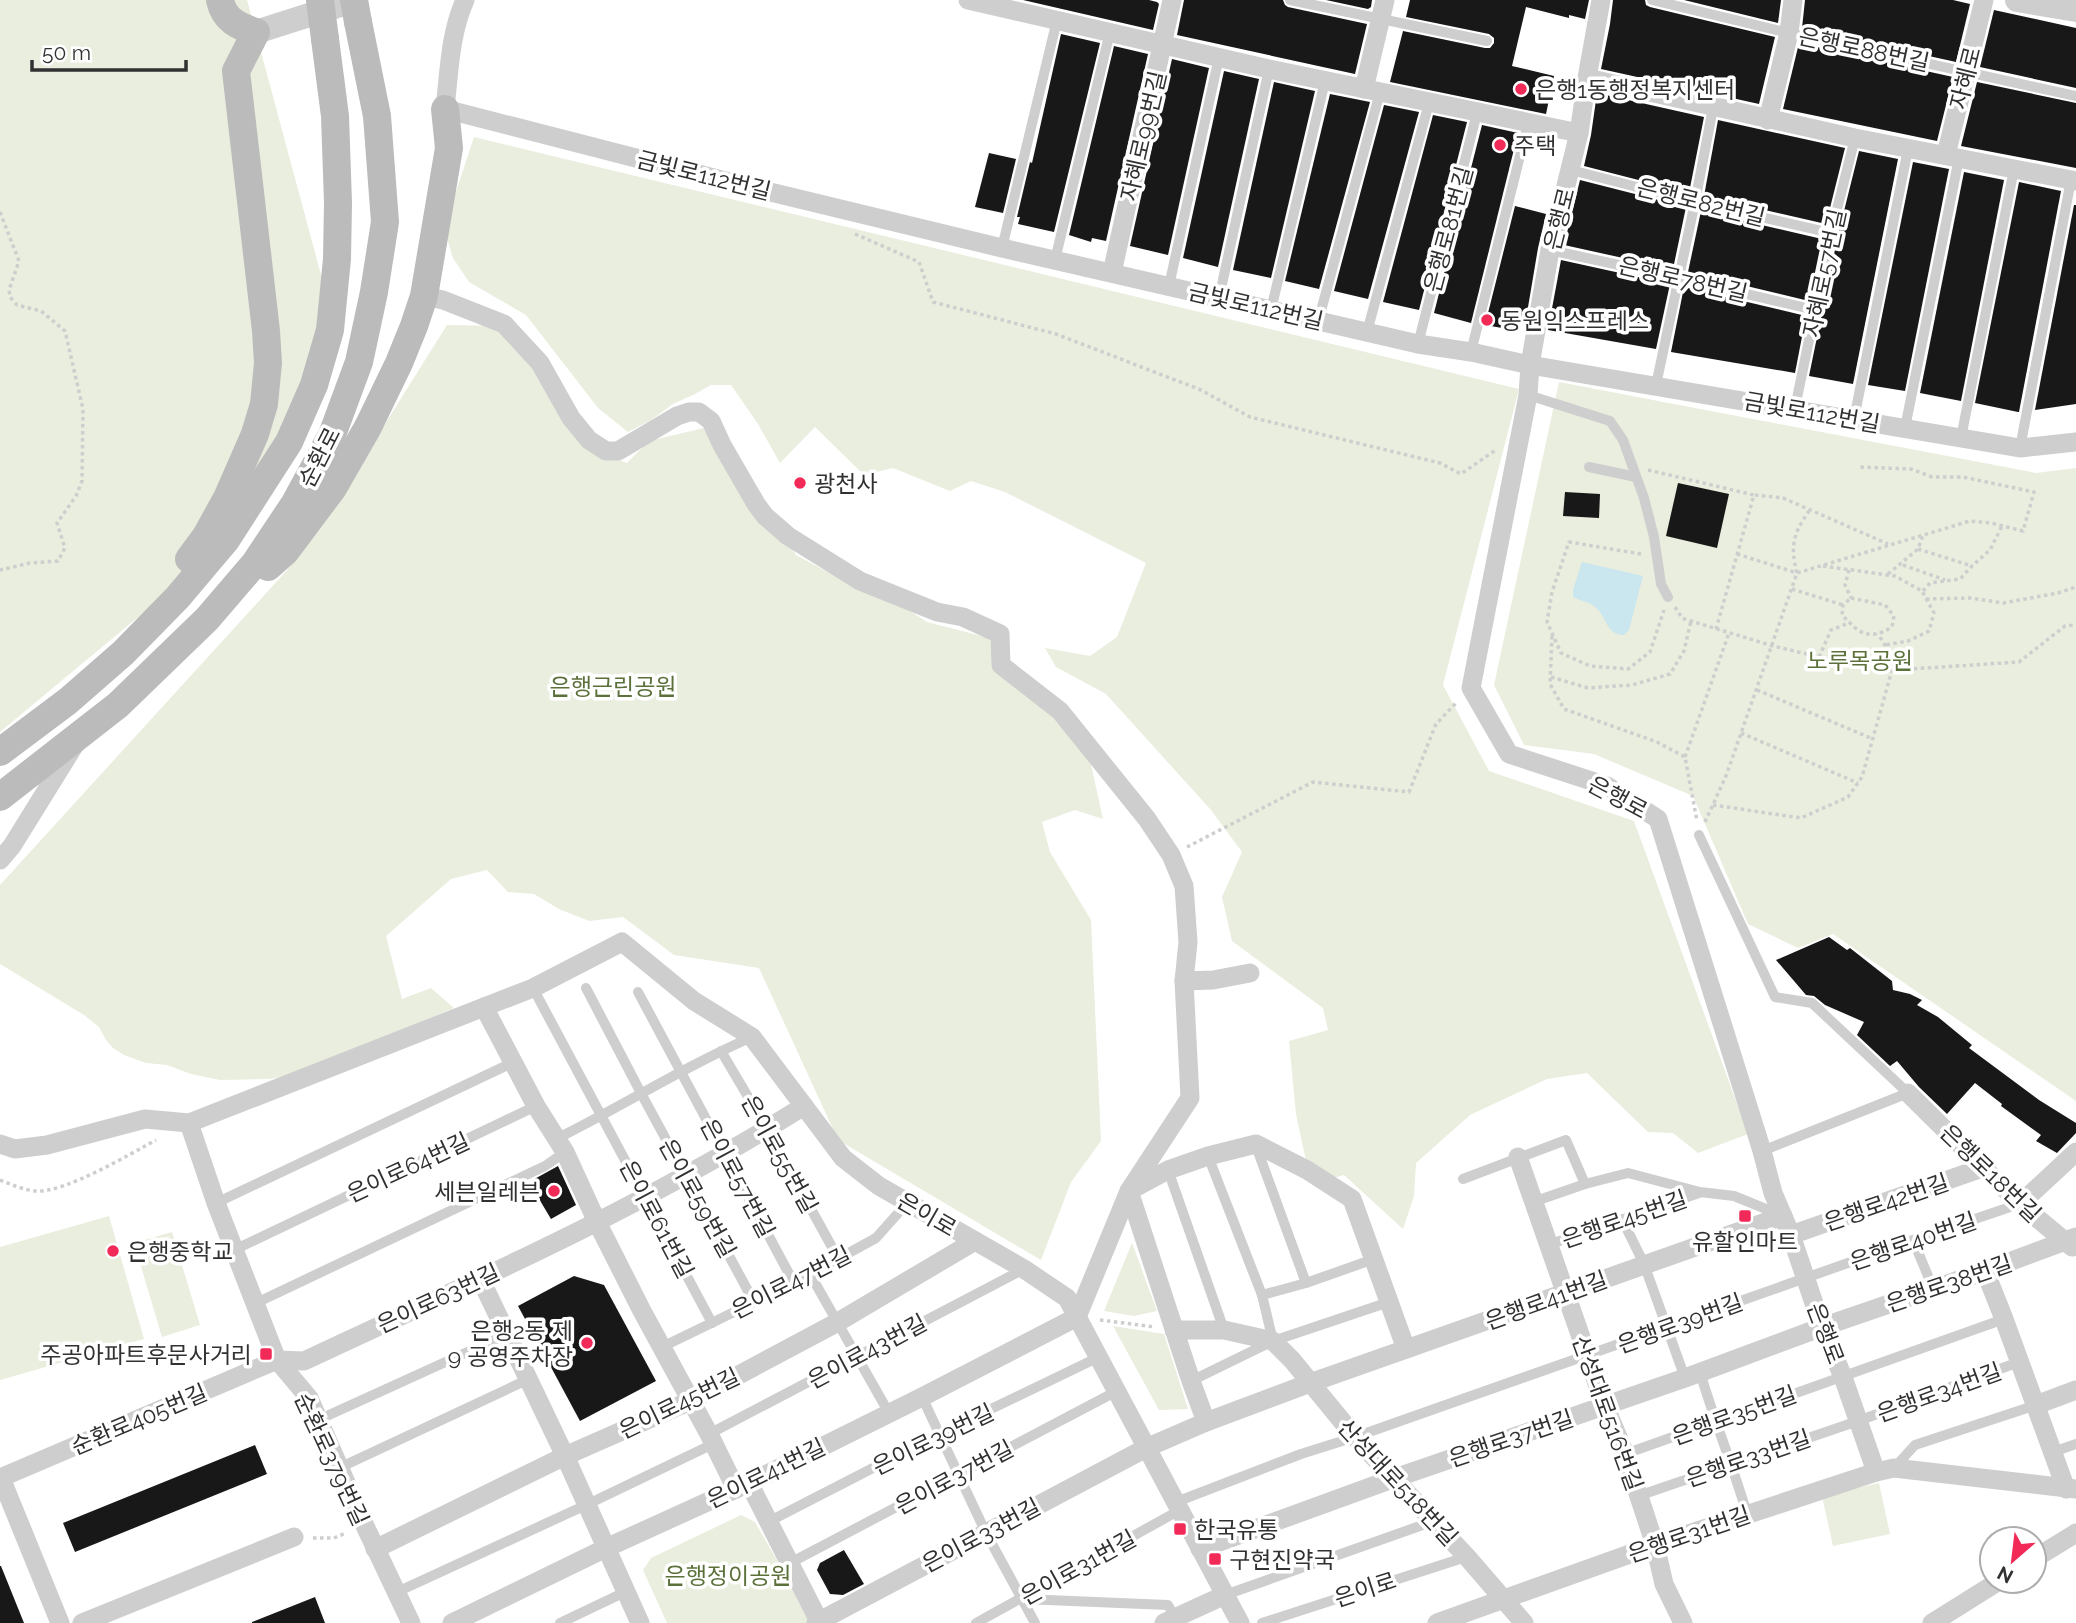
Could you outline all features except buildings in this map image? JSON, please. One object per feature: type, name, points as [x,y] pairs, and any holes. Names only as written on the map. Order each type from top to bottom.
[{"type":"main road","points":[[122,653],[206,536],[244,462],[264,404],[268,363],[267,331],[236,71],[256,32],[240,27],[230,20],[222,11],[220,0]]},
{"type":"main road","name":"순환로","points":[[0,752],[68,701],[122,653],[177,598],[226,540],[289,442],[314,385],[330,330],[337,259],[338,202],[335,116],[320,0]]},
{"type":"main road","name":"순환로","points":[[0,797],[117,705],[207,619],[254,563],[295,503],[332,435],[359,362],[385,222],[377,116],[356,7]]},
{"type":"main road","points":[[207,619],[285,552],[333,488],[368,427],[399,363],[424,296],[449,148],[445,109]]},
{"type":"street","points":[[445,109],[453,43],[465,0]]},
{"type":"street","points":[[968,0],[1269,69],[1579,133]]},
{"type":"street","name":"자혜로99번길","points":[[1112,273],[1172,0]]},
{"type":"street","name":"은행로","points":[[1601,0],[1579,133],[1550,250],[1530,365],[1528,395],[1471,688],[1509,754],[1607,786],[1658,819],[1773,1193],[1791,1235],[1858,1421],[1885,1470]]},
{"type":"street","points":[[1768,120],[1793,0]]},
{"type":"street","name":"자혜로","points":[[1953,156],[1967,71],[1984,0]]},
{"type":"street","points":[[2032,1],[2076,10]]},
{"type":"street","points":[[256,32],[356,7]]},
{"type":"street","points":[[1372,91],[1383,9]]},
{"type":"street","points":[[1587,78],[1768,120],[2073,181]]},
{"type":"street","name":"금빛로112번길","points":[[445,109],[1002,248],[1418,344],[2020,448],[2076,442]]},
{"type":"street","points":[[424,296],[443,300],[504,324],[540,363],[572,418],[589,440],[606,451],[618,451],[677,416],[699,412],[711,421],[756,504],[765,516],[788,536],[860,581],[937,612],[963,617],[1000,634],[1002,665],[1060,710],[1147,818],[1171,855],[1184,886],[1188,942],[1184,981],[1190,1098],[1129,1191],[1077,1317]]},
{"type":"street","points":[[0,860],[12,846],[84,731]]},
{"type":"street","points":[[0,1144],[15,1149],[47,1145],[145,1119],[189,1123],[533,988],[622,942],[694,1002],[752,1037]]},
{"type":"street","points":[[1184,981],[1213,980],[1250,973]]},
{"type":"street","points":[[484,1007],[561,1146],[597,1222],[690,1401],[711,1439],[768,1522],[819,1622]]},
{"type":"street","name":"은이로","points":[[752,1037],[843,1158],[879,1186],[1024,1269],[1067,1298],[1240,1623]]},
{"type":"street","name":"은행로18번길","points":[[1908,1093],[2020,1204],[2072,1243]]},
{"type":"street","name":"은이로63번길","points":[[277,1360],[304,1361],[597,1222],[804,1106]]},
{"type":"street","name":"순환로379번길","points":[[189,1123],[216,1203],[277,1360],[309,1398],[375,1549],[411,1623]]},
{"type":"street","points":[[1129,1191],[1168,1170],[1256,1144],[1307,1170],[1352,1199],[1406,1349]]},
{"type":"street","points":[[2020,1204],[2076,1153]]},
{"type":"street","name":"산성대로516번길","points":[[1518,1157],[1605,1406],[1625,1454],[1655,1545],[1664,1584],[1684,1623]]},
{"type":"street","name":"은행로42번길","points":[[1791,1235],[1982,1168]]},
{"type":"street","points":[[1129,1191],[1206,1422]]},
{"type":"street","name":"은행로41번길","points":[[1310,1383],[1783,1216]]},
{"type":"street","name":"은이로45번길","points":[[375,1549],[565,1456],[690,1401],[838,1322],[975,1241]]},
{"type":"street","name":"은행로38번길","points":[[1822,1327],[2072,1243]]},
{"type":"street","points":[[1985,1271],[2053,1452],[2071,1489]]},
{"type":"street","points":[[480,1278],[565,1456],[640,1623]]},
{"type":"street","name":"은이로41번길","points":[[452,1623],[922,1398],[1077,1317]]},
{"type":"street","name":"은행로37번길","points":[[1200,1549],[1822,1327]]},
{"type":"street","points":[[1174,1330],[1224,1330],[1273,1342]]},
{"type":"street","name":"산성대로518번길","points":[[1273,1342],[1292,1360],[1355,1437],[1467,1557],[1524,1623]]},
{"type":"street","name":"순환로405번길","points":[[0,1478],[277,1360]]},
{"type":"street","points":[[1146,1447],[1310,1383]]},
{"type":"street","points":[[2036,1405],[2076,1391]]},
{"type":"street","name":"은이로33번길","points":[[819,1622],[1146,1447]]},
{"type":"street","points":[[1885,1470],[2071,1489]]},
{"type":"street","name":"은행로31번길","points":[[1503,1598],[1747,1514],[1885,1470]]},
{"type":"street","points":[[0,1478],[60,1623]]},
{"type":"street","points":[[2048,1550],[2076,1533]]},
{"type":"street","points":[[82,1623],[294,1537]]},
{"type":"street","points":[[1932,1623],[1978,1594]]},
{"type":"street","points":[[1169,1620],[1225,1595]]},
{"type":"street","points":[[1437,1623],[1503,1598]]},
{"type":"lane","points":[[1290,0],[1383,9],[1487,41]]},
{"type":"lane","name":"은행로88번길","points":[[1652,0],[1788,33],[2076,96]]},
{"type":"lane","points":[[1002,248],[1057,19]]},
{"type":"lane","points":[[1055,260],[1110,32]]},
{"type":"lane","points":[[1169,286],[1219,56]]},
{"type":"lane","points":[[1219,298],[1269,69]]},
{"type":"lane","points":[[1271,310],[1325,81]]},
{"type":"lane","points":[[1318,321],[1372,91]]},
{"type":"lane","points":[[1367,332],[1429,103]]},
{"type":"lane","points":[[1656,385],[1713,108]]},
{"type":"lane","name":"은행로81번길","points":[[1418,344],[1478,113]]},
{"type":"lane","points":[[1472,352],[1528,124]]},
{"type":"lane","name":"자혜로57번길","points":[[1795,408],[1831,233],[1855,138]]},
{"type":"lane","points":[[1854,419],[1908,149]]},
{"type":"lane","points":[[1905,428],[1953,156]]},
{"type":"lane","points":[[1961,438],[2014,169]]},
{"type":"lane","name":"은행로82번길","points":[[1571,170],[1831,233]]},
{"type":"lane","points":[[2020,448],[2073,181]]},
{"type":"lane","name":"은행로78번길","points":[[1550,250],[1815,310]]},
{"type":"lane","points":[[1528,395],[1609,421],[1622,440],[1644,498],[1661,584],[1668,597]]},
{"type":"lane","points":[[1589,467],[1636,477]]},
{"type":"lane","name":"은행로18번길","points":[[1699,835],[1775,996],[1812,1003],[1908,1093]]},
{"type":"lane","name":"은이로61번길","points":[[533,988],[712,1323]]},
{"type":"lane","name":"은이로59번길","points":[[586,988],[754,1302]]},
{"type":"lane","points":[[638,992],[681,1074]]},
{"type":"lane","points":[[256,1303],[545,1166],[561,1146],[603,1116],[720,1051],[752,1037]]},
{"type":"lane","name":"은이로55번길","points":[[720,1051],[767,1129],[838,1258]]},
{"type":"lane","points":[[216,1203],[514,1062]]},
{"type":"lane","name":"은이로57번길","points":[[681,1074],[794,1283]]},
{"type":"lane","points":[[1762,1151],[1908,1093]]},
{"type":"lane","name":"은이로64번길","points":[[234,1250],[537,1106]]},
{"type":"lane","name":"은행로45번길","points":[[1463,1179],[1566,1139],[1585,1184]]},
{"type":"lane","points":[[1256,1144],[1306,1283]]},
{"type":"lane","points":[[1208,1156],[1262,1295],[1273,1342]]},
{"type":"lane","points":[[1168,1170],[1224,1330]]},
{"type":"lane","name":"은행로45번길","points":[[1533,1202],[1585,1184],[1629,1173],[1700,1192],[1734,1196],[1783,1216]]},
{"type":"lane","name":"은행로45번길","points":[[1548,1245],[1700,1192]]},
{"type":"lane","name":"은이로47번길","points":[[662,1347],[794,1283],[876,1238],[908,1202]]},
{"type":"lane","name":"은행로40번길","points":[[1806,1278],[2020,1204]]},
{"type":"lane","points":[[1622,1219],[1644,1264],[1667,1326],[1693,1375],[1732,1464],[1747,1514]]},
{"type":"lane","points":[[1913,1240],[1933,1288]]},
{"type":"lane","points":[[1262,1295],[1374,1259]]},
{"type":"lane","name":"은이로43번길","points":[[397,1592],[586,1505],[711,1439],[858,1356],[1024,1269]]},
{"type":"lane","points":[[810,1273],[890,1413]]},
{"type":"lane","name":"은행로39번길","points":[[1355,1437],[1806,1278]]},
{"type":"lane","points":[[1191,1381],[1273,1342],[1390,1302]]},
{"type":"lane","name":"은행로35번길","points":[[1625,1454],[2004,1318]]},
{"type":"lane","points":[[318,1420],[507,1334]]},
{"type":"lane","name":"은이로39번길","points":[[768,1522],[939,1434],[1099,1357]]},
{"type":"lane","name":"은행로34번길","points":[[1858,1421],[2019,1362]]},
{"type":"lane","points":[[339,1469],[529,1379]]},
{"type":"lane","name":"은이로37번길","points":[[790,1563],[1117,1391]]},
{"type":"lane","points":[[922,1398],[986,1533],[1035,1623]]},
{"type":"lane","points":[[1885,1470],[1915,1444],[2036,1405]]},
{"type":"lane","name":"은행로33번길","points":[[1638,1496],[1858,1421]]},
{"type":"lane","points":[[1178,1506],[1301,1454],[1355,1437]]},
{"type":"lane","points":[[2053,1452],[2076,1444]]},
{"type":"lane","name":"은이로31번길","points":[[976,1623],[1178,1506]]},
{"type":"lane","name":"은이로","points":[[1225,1595],[1434,1521]]},
{"type":"lane","name":"은이로","points":[[1263,1623],[1467,1557]]},
{"type":"lane","points":[[560,1623],[625,1592]]},
{"type":"lane","points":[[1021,1599],[1168,1605],[1169,1620]]},
{"type":"path","points":[[0,212],[19,261],[9,290],[10,297],[17,305],[41,311],[65,331],[83,409],[82,481],[76,496],[57,523],[65,548],[58,561],[30,563],[0,570]]},
{"type":"path","points":[[846,231],[919,262],[933,302],[1056,334],[1201,390],[1250,417],[1440,463],[1461,474]]},
{"type":"path","points":[[1632,467],[1754,495],[1783,498],[1890,545]]},
{"type":"path","points":[[1737,554],[1797,573],[1970,521],[2023,531],[2034,492],[1963,477],[1932,477],[1911,469],[1859,467]]},
{"type":"path","points":[[1716,629],[1754,495]]},
{"type":"path","points":[[1699,835],[1773,646],[1797,573],[1792,554],[1796,529],[1809,511]]},
{"type":"path","points":[[1922,591],[1930,583],[1960,579],[1990,550],[2001,526]]},
{"type":"path","points":[[1887,576],[1918,549],[1923,535]]},
{"type":"path","points":[[1657,557],[1569,542],[1552,592],[1547,622],[1562,653],[1590,666],[1628,669],[1650,652],[1668,597]]},
{"type":"path","points":[[1918,549],[1972,566]]},
{"type":"path","points":[[1902,564],[1947,580]]},
{"type":"path","points":[[1819,566],[1895,576],[1922,591],[1934,613],[1929,631],[1908,641],[1885,645]]},
{"type":"path","points":[[1849,570],[1845,585],[1851,598]]},
{"type":"path","points":[[1926,599],[1971,598],[2003,603],[2076,587]]},
{"type":"path","points":[[1792,589],[1843,605]]},
{"type":"path","points":[[1668,597],[1682,618],[1690,621],[1773,646],[1879,671],[2019,662],[2065,626],[2076,625]]},
{"type":"path","points":[[1851,598],[1885,605],[1894,616],[1892,627],[1871,636],[1855,629],[1842,615],[1843,605],[1851,598]]},
{"type":"path","points":[[1550,677],[1588,688],[1632,685],[1670,674],[1684,651],[1690,621]]},
{"type":"path","points":[[1819,657],[1831,630],[1849,623]]},
{"type":"path","points":[[1699,835],[1685,757],[1729,633]]},
{"type":"path","points":[[1552,634],[1550,684],[1564,709],[1657,742],[1685,757]]},
{"type":"path","points":[[1713,805],[1801,818],[1848,797],[1862,777],[1892,670],[1888,650],[1878,634]]},
{"type":"path","points":[[1171,855],[1313,782],[1409,792],[1436,724],[1471,688]]},
{"type":"path","points":[[1757,690],[1873,738]]},
{"type":"path","points":[[1741,733],[1858,783]]},
{"type":"path","points":[[0,1180],[18,1188],[38,1191],[58,1187],[94,1173],[189,1123]]},
{"type":"path","points":[[1077,1317],[1174,1330]]},
{"type":"green space","points":[[0,0],[247,0],[324,286],[304,411],[245,528],[0,732]]},
{"type":"green space","points":[[474,137],[1519,389],[1443,685],[1489,771],[1634,821],[1748,1134],[1698,1153],[1673,1133],[1648,1132],[1587,1073],[1547,1079],[1470,1115],[1416,1163],[1414,1196],[1403,1229],[1344,1175],[1311,1184],[1296,1114],[1289,1041],[1328,1030],[1323,1008],[1232,941],[1222,897],[1242,852],[1211,810],[1106,694],[1056,667],[1045,648],[1090,656],[1117,637],[1146,563],[1005,492],[971,481],[950,491],[893,468],[864,475],[815,427],[780,463],[758,424],[731,385],[711,385],[673,404],[628,432],[598,408],[526,315],[469,282],[453,258],[444,228]]},
{"type":"green space","name":"은행근린공원","points":[[447,325],[499,326],[600,453],[627,463],[649,441],[712,426],[761,493],[796,555],[835,576],[862,580],[927,622],[1009,643],[1007,667],[1082,724],[1103,819],[1075,810],[1042,822],[1050,852],[1091,920],[1101,1141],[1071,1182],[1041,1260],[838,1140],[759,968],[674,955],[623,917],[589,921],[559,909],[534,894],[508,892],[487,870],[451,879],[386,936],[402,999],[431,988],[454,1008],[306,1071],[271,1079],[220,1080],[191,1074],[167,1065],[146,1063],[124,1055],[113,1048],[99,1027],[84,1015],[0,964],[0,885],[289,568],[326,518]]},
{"type":"green space","name":"노루목공원","points":[[1559,382],[2036,473],[2076,468],[2076,1101],[1833,934],[1798,948],[1748,924],[1693,796],[1594,754],[1524,745],[1494,685]]},
{"type":"green space","points":[[109,1216],[144,1339],[0,1380],[0,1247]]},
{"type":"green space","points":[[172,1232],[200,1325],[162,1337],[134,1243]]},
{"type":"green space","points":[[1132,1243],[1157,1311],[1134,1316],[1104,1311]]},
{"type":"green space","points":[[1113,1326],[1164,1334],[1188,1409],[1159,1410]]},
{"type":"green space","points":[[1879,1483],[1890,1534],[1833,1546],[1822,1496]]},
{"type":"green space","name":"은행정이공원","points":[[741,1515],[755,1522],[812,1621],[667,1623],[643,1570],[651,1558]]},
{"type":"water","points":[[1582,562],[1643,576],[1629,630],[1624,635],[1613,632],[1594,606],[1573,597]]},
{"type":"place","name":"은행1동행정복지센터","points":[[1521,89]]},
{"type":"place","name":"주택","points":[[1500,145]]},
{"type":"place","name":"동원익스프레스","points":[[1487,320]]},
{"type":"place","name":"광천사","points":[[800,483]]},
{"type":"place","name":"세븐일레븐","points":[[554,1191]]},
{"type":"place","name":"유할인마트","points":[[1745,1216]]},
{"type":"place","name":"은행중학교","points":[[113,1251]]},
{"type":"place","name":"은행2동 제 9 공영주차장","points":[[587,1343]]},
{"type":"place","name":"주공아파트후문사거리","points":[[266,1354]]},
{"type":"place","name":"한국유통","points":[[1180,1529]]},
{"type":"place","name":"구현진약국","points":[[1215,1559]]}]
